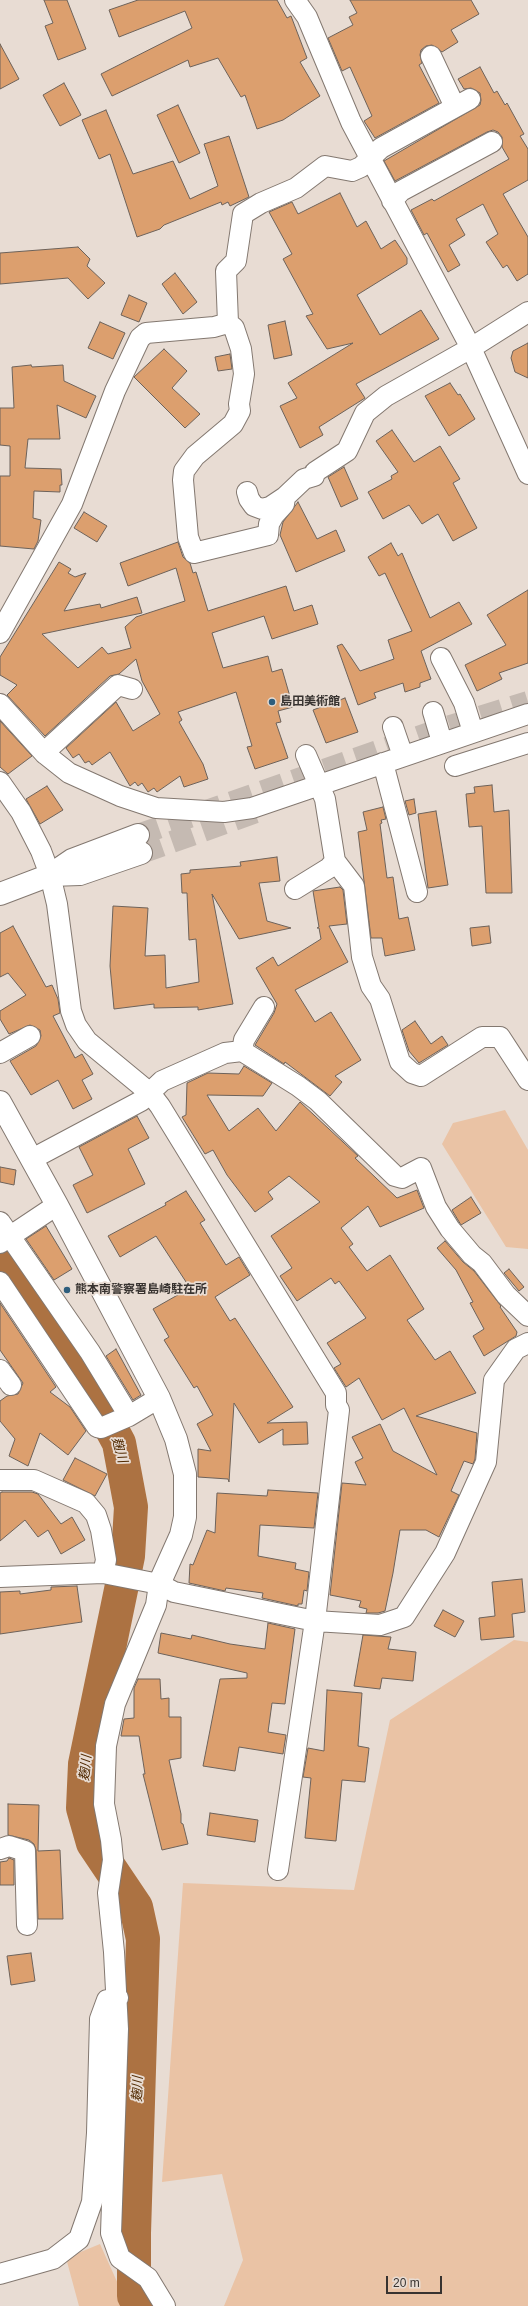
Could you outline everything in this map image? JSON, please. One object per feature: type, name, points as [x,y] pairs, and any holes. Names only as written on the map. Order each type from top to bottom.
[{"type":"street","points":[[295,0],[307,17],[351,122],[471,348],[528,473]]},
{"type":"street","points":[[285,497],[284,504],[274,515],[269,524],[268,535],[194,553],[188,537],[183,480],[184,470],[194,456],[233,424],[240,412],[239,404],[244,374],[241,349],[234,328],[228,323],[226,271],[236,261],[243,214],[262,202],[296,188],[325,166],[352,171],[361,167],[380,148],[463,103],[431,56]]},
{"type":"street","points":[[392,201],[401,191],[492,142]]},
{"type":"street","points":[[247,492],[249,500],[254,506],[262,509],[270,507],[285,497],[304,479],[314,476],[316,472],[347,450],[365,413],[381,400],[471,348],[528,312]]},
{"type":"street","points":[[0,634],[72,504],[115,391],[140,338],[146,333],[214,327],[228,323]]},
{"type":"street","points":[[441,658],[464,703],[473,732]]},
{"type":"street","points":[[46,754],[50,747],[118,685],[132,689]]},
{"type":"street","points":[[0,704],[46,754],[70,773],[120,796],[156,808],[224,812],[252,808],[319,786],[442,742],[528,714]]},
{"type":"street","points":[[433,712],[442,742]]},
{"type":"street","points":[[393,727],[403,756]]},
{"type":"street","points":[[455,766],[528,743]]},
{"type":"street","points":[[306,756],[325,799],[335,861],[354,886],[362,957],[371,986],[380,999],[400,1062],[412,1073],[421,1076],[482,1037],[500,1037],[528,1080]]},
{"type":"street","points":[[383,763],[417,892]]},
{"type":"street","points":[[0,782],[21,812],[41,851],[50,875],[57,904],[71,1011],[76,1025],[87,1041],[150,1093],[336,1393],[336,1405],[339,1410],[315,1621],[278,1870]]},
{"type":"street","points":[[0,894],[50,875],[72,860],[139,844]]},
{"type":"street","points":[[295,889],[329,868],[335,861]]},
{"type":"street","points":[[242,1051],[244,1040],[264,1007]]},
{"type":"street","points":[[0,1053],[30,1036]]},
{"type":"street","points":[[32,1159],[141,1101],[162,1081],[225,1053],[242,1051],[298,1086],[318,1101],[396,1176],[402,1178],[421,1168],[436,1207],[450,1229],[472,1255],[482,1263],[506,1295],[528,1316]]},
{"type":"street","points":[[0,1102],[57,1205],[159,1398],[176,1439],[185,1474],[185,1517],[181,1535],[159,1584],[156,1605],[115,1704],[106,1746],[104,1804],[113,1860],[108,1893],[118,1998],[111,2233],[120,2258],[148,2278],[165,2306]]},
{"type":"street","points":[[57,1205],[4,1235],[90,1352],[125,1417]]},
{"type":"street","points":[[0,1282],[97,1427],[101,1428],[125,1417],[159,1398]]},
{"type":"street","points":[[0,1577],[106,1574],[159,1584],[174,1592],[315,1621],[380,1625],[404,1617],[445,1552],[486,1462],[494,1380],[516,1349],[528,1343]]},
{"type":"street","points":[[0,1480],[34,1480],[86,1503],[96,1515],[101,1530],[106,1560],[106,1574]]},
{"type":"street","points":[[0,1849],[9,1846],[25,1851],[27,1926]]},
{"type":"street","points":[[0,2274],[53,2258],[79,2239],[92,2202],[97,2132],[100,2019],[107,2000],[118,1998]]},
{"type":"shaded area","points":[[505,1110],[528,1150],[528,1249],[506,1247],[442,1144],[453,1123]]},
{"type":"shaded area","points":[[514,1640],[528,1642],[528,2306],[224,2306],[243,2260],[222,2174],[162,2182],[183,1883],[354,1890],[390,1720]]},
{"type":"shaded area","points":[[100,2244],[128,2306],[79,2306],[66,2258]]},
{"type":"building","points":[[44,0],[67,0],[86,49],[58,60],[45,26],[53,23]]},
{"type":"building","points":[[138,0],[277,0],[287,18],[291,16],[307,58],[300,62],[320,96],[283,120],[257,129],[245,95],[241,97],[218,58],[190,67],[188,60],[112,96],[101,74],[192,28],[185,11],[119,37],[109,10]]},
{"type":"building","points":[[350,0],[471,0],[479,14],[451,30],[458,42],[442,52],[432,45],[426,46],[421,50],[420,55],[422,63],[419,65],[439,103],[375,138],[364,121],[372,116],[350,67],[342,71],[328,38],[353,25],[349,17],[357,13]]},
{"type":"building","points":[[0,44],[19,79],[0,89]]},
{"type":"building","points":[[480,67],[494,93],[497,91],[505,105],[507,103],[524,134],[520,136],[528,149],[528,180],[503,194],[528,237],[528,274],[517,281],[507,265],[503,268],[486,242],[498,234],[483,204],[456,219],[465,235],[449,245],[460,265],[448,272],[427,233],[424,235],[411,210],[432,199],[434,201],[509,159],[502,147],[502,137],[498,132],[493,130],[487,132],[395,181],[384,161],[480,105],[480,93],[471,88],[464,89],[458,79]]},
{"type":"building","points":[[64,83],[81,115],[60,126],[43,95]]},
{"type":"building","points":[[178,105],[200,153],[179,163],[157,115]]},
{"type":"building","points":[[106,110],[133,174],[173,161],[190,199],[218,186],[204,144],[229,136],[249,197],[230,206],[228,202],[222,205],[221,202],[164,225],[160,229],[137,237],[110,154],[99,159],[82,120]]},
{"type":"building","points":[[340,193],[357,227],[366,221],[381,249],[395,240],[407,258],[407,264],[357,295],[380,335],[421,310],[439,339],[356,384],[365,398],[319,427],[323,435],[300,448],[280,406],[297,398],[288,383],[353,343],[327,349],[306,316],[313,314],[283,259],[292,254],[269,212],[292,202],[298,214]]},
{"type":"building","points":[[78,247],[90,259],[87,266],[105,283],[88,299],[68,278],[0,284],[0,253]]},
{"type":"building","points":[[175,273],[197,302],[183,314],[162,284]]},
{"type":"building","points":[[129,295],[147,303],[139,322],[121,315]]},
{"type":"building","points":[[285,321],[292,355],[274,359],[268,325]]},
{"type":"building","points":[[100,322],[125,333],[113,359],[88,348]]},
{"type":"building","points":[[528,343],[528,378],[515,372],[511,358],[513,351]]},
{"type":"building","points":[[164,349],[187,371],[172,388],[200,414],[185,428],[134,377]]},
{"type":"building","points":[[230,354],[232,369],[218,371],[215,357]]},
{"type":"building","points":[[31,365],[32,367],[63,365],[64,381],[96,396],[86,418],[57,405],[60,439],[28,439],[25,468],[61,469],[62,485],[60,485],[60,492],[34,491],[33,518],[41,520],[38,541],[34,549],[0,546],[0,476],[10,476],[10,446],[0,445],[0,408],[14,408],[12,367]]},
{"type":"building","points":[[450,383],[458,395],[460,394],[475,419],[449,436],[425,396]]},
{"type":"building","points":[[392,430],[414,462],[440,446],[460,479],[453,483],[477,528],[453,541],[438,514],[422,524],[409,505],[383,519],[368,492],[392,479],[391,476],[398,472],[376,441]]},
{"type":"building","points":[[344,467],[358,499],[341,507],[328,477]]},
{"type":"building","points":[[298,502],[317,539],[336,530],[345,551],[296,572],[280,535],[283,522]]},
{"type":"building","points":[[84,512],[107,526],[97,542],[74,528]]},
{"type":"building","points":[[178,542],[183,557],[190,563],[193,573],[196,572],[208,611],[286,586],[294,611],[312,605],[318,624],[272,639],[264,616],[212,633],[223,668],[268,656],[272,672],[282,669],[293,707],[278,711],[281,722],[276,723],[288,758],[255,769],[247,747],[252,746],[236,692],[178,712],[182,720],[179,722],[203,764],[208,779],[184,787],[180,776],[157,792],[154,788],[148,792],[142,783],[138,786],[135,782],[130,786],[110,752],[92,765],[89,761],[85,763],[79,754],[73,758],[66,748],[116,702],[133,731],[160,714],[142,681],[136,659],[119,674],[110,676],[45,736],[7,695],[17,685],[0,675],[0,657],[59,562],[71,569],[68,573],[75,577],[86,573],[64,611],[100,604],[101,608],[137,597],[142,613],[42,634],[78,668],[102,647],[108,654],[131,648],[125,627],[136,617],[185,601],[176,568],[128,586],[120,563]]},
{"type":"building","points":[[391,543],[398,556],[402,553],[430,618],[459,602],[472,624],[421,651],[431,679],[420,683],[420,687],[405,692],[403,683],[374,693],[376,698],[358,705],[337,646],[342,644],[360,671],[394,659],[388,640],[412,631],[385,573],[379,576],[368,557]]},
{"type":"building","points":[[528,590],[528,663],[499,673],[502,679],[477,691],[465,665],[506,645],[487,615]]},
{"type":"building","points":[[345,698],[358,732],[326,743],[313,710]]},
{"type":"building","points":[[0,721],[32,756],[8,774],[0,767]]},
{"type":"building","points":[[492,785],[494,812],[509,810],[512,893],[486,893],[482,826],[469,827],[466,794],[475,793],[474,787]]},
{"type":"building","points":[[47,786],[63,810],[40,824],[26,799]]},
{"type":"building","points":[[414,799],[416,813],[409,815],[405,801]]},
{"type":"building","points":[[383,807],[386,819],[381,820],[382,823],[380,824],[387,878],[393,877],[399,919],[408,917],[415,950],[385,956],[382,938],[371,938],[358,832],[367,830],[363,812]]},
{"type":"building","points":[[436,811],[448,885],[428,888],[418,814]]},
{"type":"building","points":[[277,857],[280,881],[259,883],[267,921],[291,928],[239,939],[212,894],[233,1004],[198,1010],[198,1007],[154,1008],[154,1004],[114,1009],[110,966],[113,906],[148,908],[145,956],[165,955],[166,988],[199,982],[196,939],[189,940],[187,893],[182,893],[181,874],[190,873],[190,870],[241,866],[240,862]]},
{"type":"building","points":[[340,887],[343,890],[347,924],[329,926],[348,962],[295,990],[315,1022],[331,1012],[361,1060],[335,1076],[342,1082],[330,1096],[285,1062],[284,1064],[255,1045],[274,1013],[277,1004],[256,968],[273,957],[278,966],[321,939],[319,928],[317,928],[319,927],[313,891]]},
{"type":"building","points":[[13,926],[46,987],[52,985],[58,999],[60,1013],[53,1016],[75,1058],[82,1054],[93,1074],[82,1080],[92,1099],[73,1109],[58,1080],[31,1095],[10,1061],[36,1046],[41,1036],[40,1030],[30,1025],[9,1034],[0,1019],[0,1011],[26,995],[8,973],[0,977],[0,933]]},
{"type":"building","points":[[489,926],[491,943],[472,946],[470,928]]},
{"type":"building","points":[[415,1021],[431,1044],[442,1036],[448,1045],[419,1063],[409,1051],[402,1030]]},
{"type":"building","points":[[244,1066],[272,1083],[263,1096],[207,1095],[229,1131],[258,1108],[276,1131],[300,1102],[358,1156],[355,1158],[397,1198],[417,1190],[424,1208],[380,1227],[368,1206],[341,1228],[353,1244],[349,1247],[367,1271],[390,1255],[424,1309],[407,1320],[435,1360],[450,1351],[476,1393],[416,1416],[477,1433],[475,1459],[473,1464],[464,1461],[451,1491],[459,1495],[439,1537],[426,1530],[400,1530],[385,1611],[378,1613],[366,1613],[367,1609],[359,1607],[361,1601],[330,1595],[342,1483],[366,1485],[355,1462],[363,1458],[352,1437],[380,1424],[393,1451],[437,1475],[404,1408],[382,1420],[359,1378],[346,1387],[334,1368],[341,1364],[327,1343],[366,1318],[339,1281],[335,1284],[331,1278],[297,1301],[280,1276],[292,1268],[271,1236],[320,1202],[289,1176],[268,1192],[273,1199],[255,1212],[227,1175],[213,1150],[205,1154],[182,1117],[186,1115],[187,1083],[208,1073],[239,1074]]},
{"type":"building","points":[[137,1116],[149,1138],[128,1149],[145,1184],[87,1213],[73,1185],[93,1175],[79,1147]]},
{"type":"building","points":[[0,1167],[16,1170],[14,1185],[0,1182]]},
{"type":"building","points":[[186,1191],[205,1220],[200,1223],[226,1265],[239,1257],[250,1275],[215,1297],[230,1321],[235,1318],[293,1407],[267,1423],[307,1422],[308,1444],[283,1445],[283,1429],[259,1443],[234,1403],[229,1482],[228,1479],[198,1477],[198,1449],[211,1451],[197,1424],[213,1415],[197,1386],[194,1388],[164,1340],[169,1337],[153,1309],[190,1288],[156,1236],[120,1257],[108,1236],[166,1205],[165,1203]]},
{"type":"building","points":[[471,1197],[481,1213],[461,1225],[452,1210]]},
{"type":"building","points":[[46,1226],[72,1269],[54,1280],[26,1239]]},
{"type":"building","points":[[445,1241],[463,1262],[474,1271],[501,1306],[500,1307],[517,1332],[516,1336],[484,1356],[473,1336],[484,1329],[470,1303],[473,1302],[456,1270],[437,1248]]},
{"type":"building","points":[[509,1269],[524,1287],[519,1291],[504,1273]]},
{"type":"building","points":[[0,1303],[56,1387],[50,1392],[70,1407],[86,1431],[68,1455],[40,1433],[28,1466],[9,1456],[15,1439],[0,1421],[0,1401],[7,1396],[18,1394],[23,1383],[0,1350]]},
{"type":"building","points":[[116,1349],[141,1395],[133,1400],[106,1356]]},
{"type":"building","points":[[75,1458],[107,1474],[95,1496],[63,1480]]},
{"type":"building","points":[[268,1490],[318,1493],[314,1528],[260,1525],[258,1556],[296,1563],[295,1569],[309,1572],[307,1591],[304,1590],[302,1604],[298,1604],[298,1606],[262,1598],[263,1593],[226,1588],[225,1591],[189,1583],[190,1564],[193,1565],[207,1530],[215,1533],[217,1493],[267,1496]]},
{"type":"building","points":[[32,1492],[38,1494],[61,1524],[72,1517],[85,1540],[61,1554],[48,1530],[38,1537],[25,1520],[0,1541],[0,1493]]},
{"type":"building","points":[[522,1579],[525,1612],[512,1614],[514,1637],[481,1640],[479,1618],[495,1616],[492,1582]]},
{"type":"building","points":[[77,1586],[82,1622],[0,1634],[0,1592],[20,1591],[20,1594],[51,1590],[51,1587]]},
{"type":"building","points":[[443,1610],[464,1621],[455,1637],[434,1626]]},
{"type":"building","points":[[268,1623],[295,1629],[285,1704],[272,1703],[268,1732],[286,1735],[283,1754],[239,1747],[235,1771],[203,1766],[220,1679],[247,1678],[247,1673],[158,1653],[161,1633],[191,1639],[192,1635],[230,1644],[265,1649]]},
{"type":"building","points":[[363,1635],[391,1637],[388,1649],[416,1652],[413,1681],[382,1678],[380,1689],[354,1686]]},
{"type":"building","points":[[138,1679],[160,1679],[161,1699],[169,1698],[169,1717],[181,1717],[181,1758],[169,1760],[181,1814],[181,1823],[183,1824],[188,1844],[162,1850],[143,1774],[145,1774],[139,1736],[121,1736],[124,1719],[134,1718],[134,1688]]},
{"type":"building","points":[[327,1690],[362,1693],[358,1746],[369,1748],[365,1782],[342,1780],[336,1841],[305,1838],[311,1778],[303,1777],[308,1748],[324,1751]]},
{"type":"building","points":[[8,1804],[39,1805],[38,1851],[60,1850],[63,1919],[38,1919],[36,1850],[34,1844],[29,1840],[8,1835]]},
{"type":"building","points":[[210,1813],[258,1820],[255,1842],[207,1835]]},
{"type":"building","points":[[9,1858],[14,1860],[14,1885],[0,1885],[0,1862],[7,1861]]},
{"type":"building","points":[[31,1953],[35,1981],[11,1985],[7,1956]]},
{"type":"waterway","name":"麹川","points":[[0,1253],[91,1391],[119,1443],[131,1507],[128,1556],[85,1764],[83,1808],[93,1843],[136,1907],[143,1939],[134,2233],[134,2296],[140,2306]]},
{"type":"tunnel","points":[[138,835],[444,728],[528,702]]},
{"type":"tunnel","points":[[141,853],[259,811]]},
{"type":"place","name":"島田美術館","points":[[272,702]]},
{"type":"place","name":"熊本南警察署島崎駐在所","points":[[67,1290]]}]
